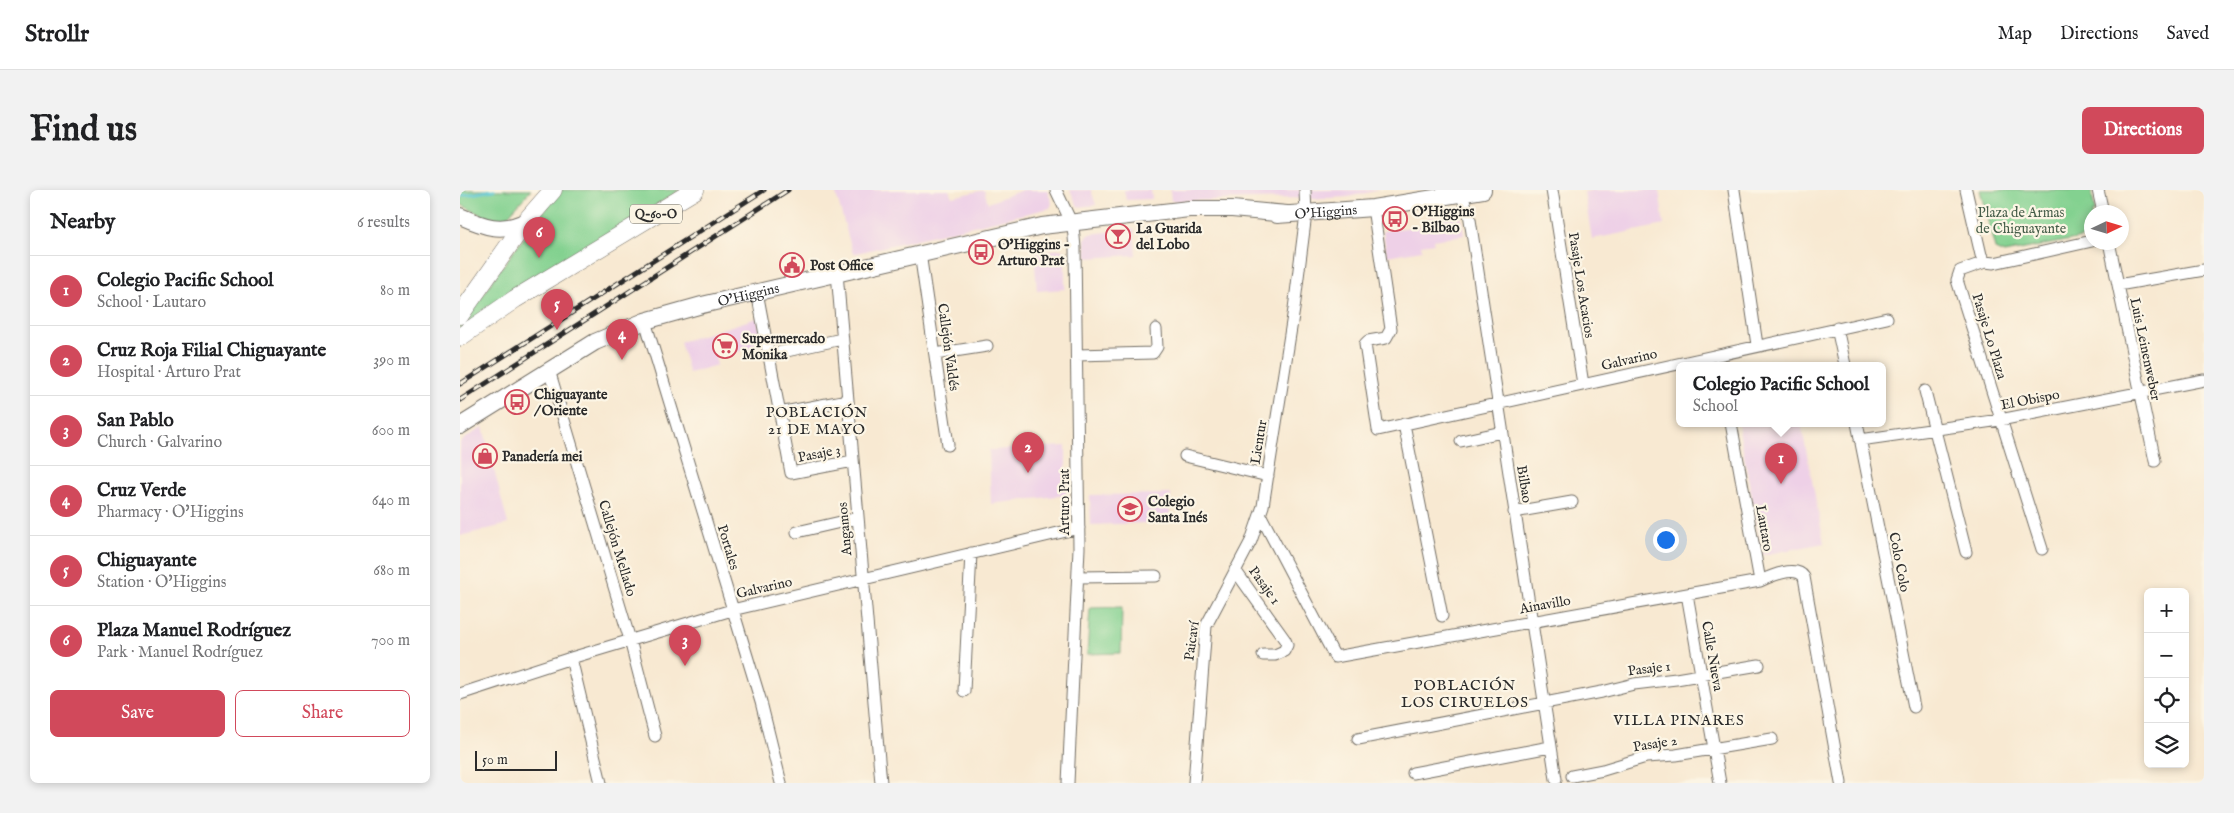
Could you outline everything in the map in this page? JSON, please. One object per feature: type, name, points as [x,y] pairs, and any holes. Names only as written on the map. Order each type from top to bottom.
[{"type":"main road","points":[[460,316],[526,221],[554,190]]},
{"type":"main road","name":"Q-60-O","points":[[460,337],[509,303],[695,190]]},
{"type":"main road","name":"O'Higgins","points":[[460,426],[596,342],[645,321],[920,253],[1029,228],[1173,210],[1206,208],[1306,214],[1373,208],[1460,192],[1483,190]]},
{"type":"main road","points":[[460,216],[486,227],[506,228],[526,221]]},
{"type":"main road","points":[[486,227],[497,238],[503,256]]},
{"type":"street","name":"Arturo Prat","points":[[1056,190],[1071,222],[1075,248],[1079,528],[1068,783]]},
{"type":"street","name":"Lientur","points":[[1261,516],[1294,309],[1306,214],[1305,190]]},
{"type":"street","name":"Pasaje Los Acacios","points":[[1552,190],[1583,384]]},
{"type":"street","points":[[1734,190],[1757,345]]},
{"type":"street","points":[[1966,190],[1980,255],[1985,262]]},
{"type":"street","points":[[2098,190],[2101,205]]},
{"type":"street","name":"Bilbao","points":[[1460,192],[1469,213],[1556,779]]},
{"type":"street","name":"Galvarino","points":[[1373,208],[1391,329],[1386,338],[1368,341],[1365,344],[1378,430],[1583,384],[1676,368]]},
{"type":"street","name":"Pasaje Lo Plaza","points":[[2042,549],[1957,280],[1960,272],[1985,262],[1994,263],[2084,243]]},
{"type":"street","name":"Luis Leinenweber","points":[[2110,250],[2154,461]]},
{"type":"street","name":"Callejón Valdés","points":[[920,253],[948,445]]},
{"type":"street","points":[[2118,285],[2204,270]]},
{"type":"street","name":"Angamos","points":[[837,273],[881,783]]},
{"type":"street","points":[[757,292],[779,413],[848,400]]},
{"type":"street","name":"Galvarino","points":[[1720,360],[1757,345],[1887,318]]},
{"type":"street","name":"Portales","points":[[645,321],[767,721],[781,783]]},
{"type":"street","points":[[1838,328],[1844,362]]},
{"type":"street","points":[[1077,355],[1153,353],[1157,348],[1156,329]]},
{"type":"street","points":[[768,355],[842,339]]},
{"type":"street","points":[[935,354],[988,346]]},
{"type":"street","name":"Callejón Mellado","points":[[549,370],[630,640],[655,736]]},
{"type":"street","name":"El Obispo","points":[[1860,440],[2000,420],[2204,380]]},
{"type":"street","points":[[1925,392],[1966,552]]},
{"type":"street","name":"Pasaje 3","points":[[779,413],[791,473],[853,461]]},
{"type":"street","points":[[1404,424],[1442,616]]},
{"type":"street","name":"Lautaro","points":[[1732,427],[1760,580]]},
{"type":"street","name":"Colo Colo","points":[[1858,427],[1914,707]]},
{"type":"street","points":[[1461,441],[1502,432]]},
{"type":"street","points":[[1185,456],[1268,476]]},
{"type":"street","points":[[1514,512],[1572,502]]},
{"type":"street","name":"Ainavillo","points":[[1261,516],[1335,657],[1687,594],[1760,580],[1771,575],[1801,572],[1804,577],[1841,783]]},
{"type":"street","name":"Paicaví","points":[[1194,783],[1205,632],[1208,622],[1261,516]]},
{"type":"street","points":[[797,532],[858,518]]},
{"type":"street","name":"Galvarino","points":[[460,694],[571,658],[732,610],[1079,528]]},
{"type":"street","points":[[964,691],[971,553]]},
{"type":"street","name":"Pasaje 1","points":[[1235,570],[1285,640],[1284,651],[1276,655],[1263,655]]},
{"type":"street","points":[[1078,577],[1156,576]]},
{"type":"street","name":"Calle Nueva","points":[[1687,594],[1720,783]]},
{"type":"street","points":[[571,658],[601,783]]},
{"type":"street","name":"Pasaje 1","points":[[1544,703],[1634,684],[1759,666]]},
{"type":"street","points":[[1358,739],[1544,703]]},
{"type":"street","name":"Pasaje 2","points":[[1572,776],[1603,770],[1646,757],[1676,755],[1772,739]]},
{"type":"street","points":[[1413,773],[1550,747]]},
{"type":"shaded area","points":[[842,190],[949,190],[952,197],[984,190],[988,203],[1022,190],[1047,190],[1052,203],[1050,208],[853,254],[836,194]]},
{"type":"shaded area","points":[[1070,190],[1091,190],[1096,205],[1078,207]]},
{"type":"shaded area","points":[[1124,190],[1151,190],[1152,199],[1126,200]]},
{"type":"shaded area","points":[[1170,190],[1300,190],[1301,198],[1171,201]]},
{"type":"shaded area","points":[[1311,190],[1379,190],[1348,197],[1311,199]]},
{"type":"shaded area","points":[[1594,190],[1659,190],[1664,225],[1592,239],[1584,192]]},
{"type":"shaded area","points":[[1460,212],[1464,235],[1433,240],[1434,243],[1421,245],[1422,250],[1387,256],[1383,231],[1428,225],[1427,218]]},
{"type":"shaded area","points":[[1134,229],[1136,255],[1087,258],[1085,239],[1090,234]]},
{"type":"shaded area","points":[[1060,249],[1065,252],[1065,289],[1037,291],[1034,253]]},
{"type":"shaded area","points":[[757,318],[763,345],[715,358],[717,365],[689,373],[680,342]]},
{"type":"shaded area","points":[[483,427],[508,524],[460,536],[460,442]]},
{"type":"shaded area","points":[[1739,427],[1802,427],[1824,543],[1763,555]]},
{"type":"shaded area","points":[[1066,446],[1066,495],[991,504],[989,450]]},
{"type":"shaded area","name":"Colegio Santa Inés","points":[[1171,494],[1169,522],[1091,525],[1090,495]]},
{"type":"green space","points":[[460,190],[531,190],[504,220],[487,218],[460,204]]},
{"type":"green space","points":[[562,190],[680,190],[460,330],[460,324],[475,308],[496,275],[553,199]]},
{"type":"green space","name":"Plaza de Armas de Chiguayante","points":[[1980,190],[2091,190],[2094,205],[2084,205],[2084,237],[2004,253],[1995,249]]},
{"type":"green space","points":[[1122,607],[1121,653],[1087,654],[1090,608]]},
{"type":"waterway","points":[[460,196],[494,190]]},
{"type":"railway","points":[[460,384],[764,190]]},
{"type":"railway","points":[[460,400],[788,190]]},
{"type":"place","name":"O'Higgins - Bilbao","points":[[1395,219]]},
{"type":"place","name":"La Guarida del Lobo","points":[[1118,236]]},
{"type":"place","name":"O'Higgins - Arturo Prat","points":[[981,252]]},
{"type":"place","name":"Plaza Manuel Rodríguez","points":[[539,258]]},
{"type":"place","name":"Post Office","points":[[792,265]]},
{"type":"place","name":"Chiguayante","points":[[557,330]]},
{"type":"place","name":"Supermercado Monika","points":[[725,346]]},
{"type":"place","name":"Cruz Verde","points":[[622,360]]},
{"type":"place","name":"Chiguayante / Oriente","points":[[517,402]]},
{"type":"place","name":"Panadería mei","points":[[485,456]]},
{"type":"place","name":"Cruz Roja Filial Chiguayante","points":[[1028,473]]},
{"type":"place","name":"Colegio Pacific School","points":[[1781,484]]},
{"type":"place","name":"Colegio Santa Inés","points":[[1130,509]]},
{"type":"place","name":"San Pablo","points":[[685,666]]},
{"type":"district","name":"POBLACIÓN 21 DE MAYO","points":[[817,420]]},
{"type":"district","name":"POBLACIÓN LOS CIRUELOS","points":[[1465,694]]},
{"type":"district","name":"VILLA PINARES","points":[[1679,720]]}]
